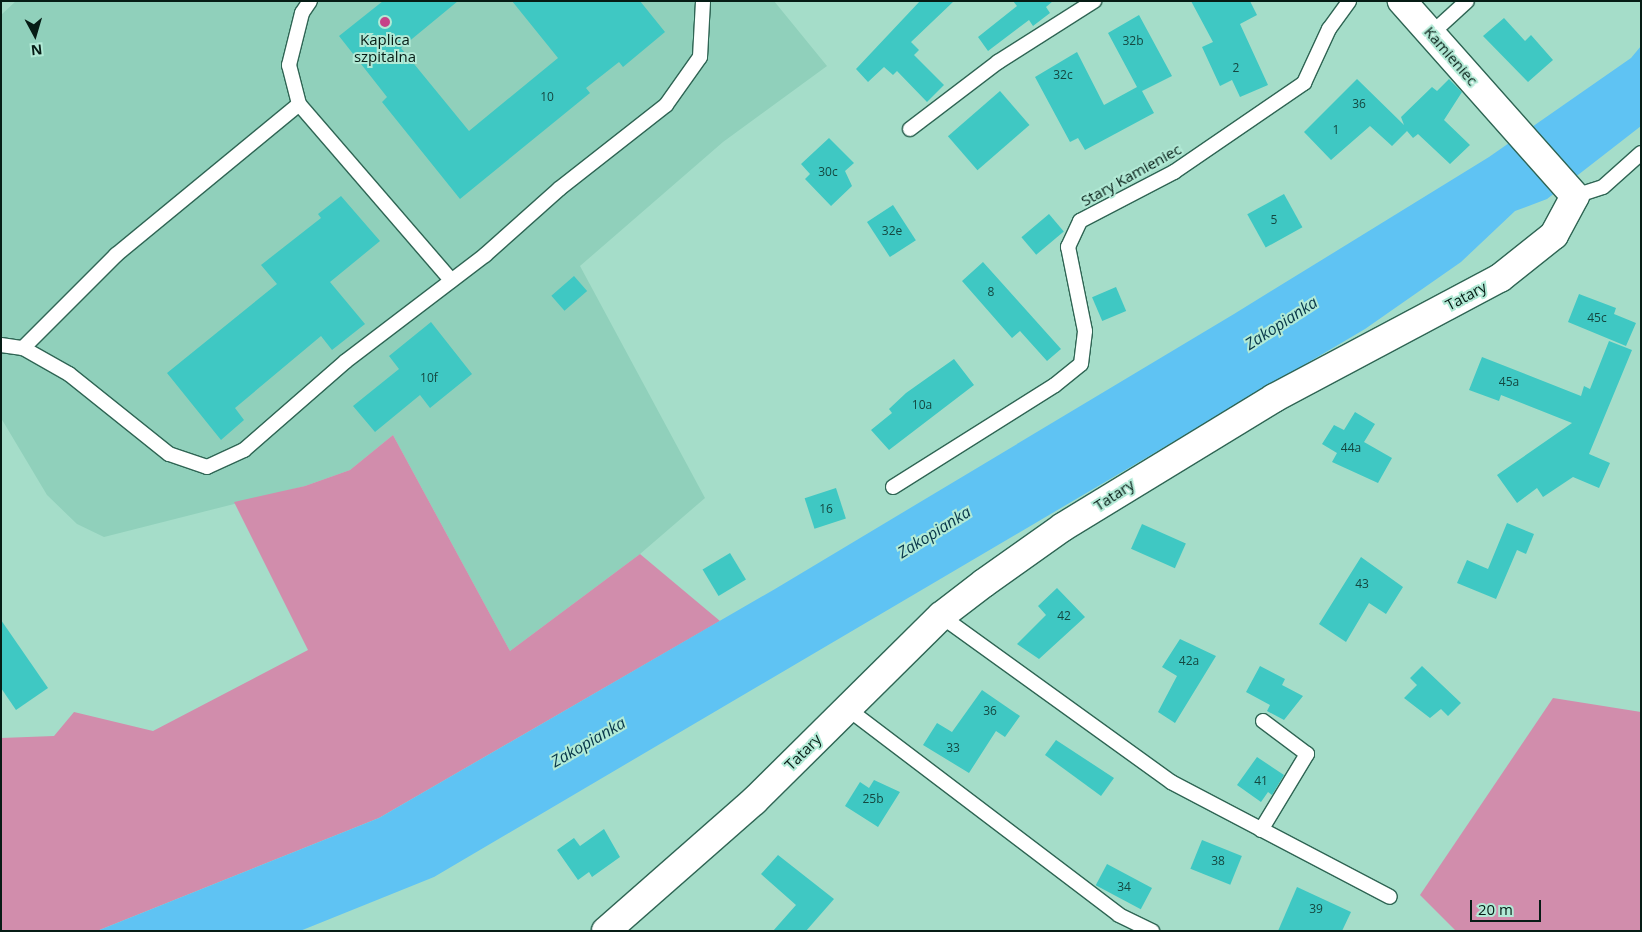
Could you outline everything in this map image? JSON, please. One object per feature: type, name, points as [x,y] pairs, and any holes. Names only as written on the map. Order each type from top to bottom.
[{"type":"street","name":"Kamieniec","points":[[1402,1],[1432,33],[1499,112],[1571,190]]},
{"type":"street","name":"Tatary","points":[[606,931],[754,801],[941,616],[1050,536],[1145,475],[1274,398],[1500,278],[1554,235],[1571,190]]},
{"type":"lane","points":[[310,1],[302,13],[289,65],[299,104],[451,280]]},
{"type":"lane","points":[[1,344],[23,348],[68,374],[169,454],[207,468],[244,450],[346,361],[451,280],[666,105],[700,58],[704,1]]},
{"type":"lane","points":[[910,129],[998,62],[1094,1]]},
{"type":"lane","name":"Stary Kamieniec","points":[[893,487],[1055,385],[1081,364],[1085,331],[1068,247],[1080,221],[1174,172],[1304,83],[1329,29],[1349,1]]},
{"type":"lane","points":[[1432,33],[1467,1]]},
{"type":"lane","points":[[23,348],[116,255],[299,104]]},
{"type":"lane","points":[[1571,190],[1603,187],[1641,153]]},
{"type":"lane","points":[[941,616],[1171,782],[1390,897]]},
{"type":"lane","points":[[848,709],[1119,915],[1152,931]]},
{"type":"lane","points":[[1261,830],[1307,754],[1263,721]]},
{"type":"shaded area","points":[[16,1],[774,1],[827,66],[723,142],[580,266],[705,498],[640,554],[510,651],[393,435],[350,470],[305,486],[104,537],[77,524],[47,495],[1,418],[1,15]]},
{"type":"shaded area","points":[[393,435],[510,651],[640,554],[720,621],[379,818],[97,931],[1,931],[1,738],[54,736],[74,712],[153,731],[308,650],[234,502],[305,486],[350,470]]},
{"type":"shaded area","points":[[1553,698],[1641,712],[1641,931],[1456,931],[1420,895]]},
{"type":"water","name":"Zakopianka","points":[[1641,46],[1641,126],[1547,199],[1515,211],[1461,262],[1365,329],[434,877],[300,931],[97,931],[379,818],[775,589],[1234,314],[1489,157],[1631,58]]},
{"type":"building","points":[[383,1],[458,1],[401,48],[469,131],[558,58],[512,1],[640,1],[665,32],[623,67],[619,62],[586,88],[590,93],[460,199],[382,102],[387,97],[339,36]]},
{"type":"building","points":[[920,1],[954,1],[911,42],[919,50],[914,55],[944,85],[927,102],[897,71],[893,75],[884,67],[868,82],[856,69]]},
{"type":"building","points":[[1013,1],[1053,1],[1046,7],[1050,13],[1033,26],[1029,20],[988,51],[978,37],[1017,6]]},
{"type":"building","points":[[1191,1],[1250,1],[1257,15],[1240,24],[1268,85],[1240,97],[1232,80],[1220,86],[1202,47],[1213,42]]},
{"type":"building","points":[[1139,15],[1172,76],[1142,91],[1154,113],[1085,150],[1078,138],[1070,142],[1035,77],[1077,52],[1104,105],[1137,87],[1108,33]]},
{"type":"building","points":[[1504,18],[1525,41],[1531,35],[1553,60],[1528,82],[1483,36]]},
{"type":"building","points":[[1357,79],[1404,125],[1401,117],[1432,87],[1437,91],[1449,79],[1462,92],[1444,120],[1470,145],[1450,164],[1418,134],[1413,138],[1407,131],[1392,146],[1370,126],[1331,160],[1304,132]]},
{"type":"building","points":[[1000,91],[1030,125],[977,170],[948,136]]},
{"type":"building","points":[[829,138],[854,163],[845,171],[852,186],[831,206],[805,179],[810,174],[801,164]]},
{"type":"building","points":[[1284,194],[1302,227],[1266,248],[1247,214]]},
{"type":"building","points":[[341,196],[380,241],[330,282],[365,324],[332,350],[321,336],[235,408],[244,420],[221,440],[167,373],[277,284],[261,265],[321,218],[318,214]]},
{"type":"building","points":[[893,205],[916,240],[890,257],[867,222]]},
{"type":"building","points":[[1049,214],[1064,232],[1036,255],[1021,237]]},
{"type":"building","points":[[983,262],[1061,349],[1047,361],[1020,331],[1012,338],[962,281]]},
{"type":"building","points":[[574,276],[587,291],[564,311],[551,296]]},
{"type":"building","points":[[1116,287],[1126,311],[1102,321],[1092,297]]},
{"type":"building","points":[[1579,294],[1616,308],[1614,314],[1636,323],[1626,346],[1568,322]]},
{"type":"building","points":[[431,322],[472,374],[430,408],[420,395],[375,432],[353,406],[399,369],[389,356]]},
{"type":"building","points":[[1609,341],[1632,350],[1589,454],[1610,463],[1599,488],[1573,477],[1543,497],[1537,488],[1517,503],[1497,475],[1572,423],[1501,395],[1499,401],[1469,390],[1482,357],[1581,396],[1584,386],[1590,389]]},
{"type":"building","points":[[954,359],[974,385],[889,450],[871,430],[892,413],[889,409],[906,393]]},
{"type":"building","points":[[1355,412],[1375,424],[1364,442],[1392,458],[1378,483],[1332,462],[1337,453],[1322,444],[1334,425],[1344,430]]},
{"type":"building","points":[[836,488],[846,518],[815,529],[805,498]]},
{"type":"building","points":[[1507,523],[1534,534],[1526,554],[1517,550],[1496,599],[1457,583],[1467,560],[1488,569]]},
{"type":"building","points":[[1142,524],[1186,544],[1175,568],[1131,549]]},
{"type":"building","points":[[730,553],[746,580],[719,596],[703,569]]},
{"type":"building","points":[[1361,557],[1403,587],[1386,614],[1369,603],[1346,642],[1319,624]]},
{"type":"building","points":[[1057,588],[1085,617],[1039,659],[1017,644],[1046,615],[1038,606]]},
{"type":"building","points":[[1,620],[48,688],[16,710],[1,688]]},
{"type":"building","points":[[1180,639],[1216,656],[1175,723],[1158,712],[1177,676],[1162,667]]},
{"type":"building","points":[[1260,666],[1285,679],[1282,685],[1303,696],[1284,720],[1267,711],[1270,705],[1246,692]]},
{"type":"building","points":[[1422,666],[1461,703],[1448,716],[1441,709],[1430,718],[1404,698],[1417,685],[1410,678]]},
{"type":"building","points":[[982,690],[1020,716],[1005,737],[996,731],[969,773],[923,745],[937,723],[952,732]]},
{"type":"building","points":[[1056,740],[1114,778],[1101,796],[1045,755]]},
{"type":"building","points":[[1257,757],[1284,775],[1272,795],[1268,792],[1261,802],[1237,785]]},
{"type":"building","points":[[874,780],[900,792],[878,827],[845,806],[860,782],[869,788]]},
{"type":"building","points":[[604,829],[620,857],[592,877],[589,872],[578,880],[557,850],[574,838],[580,846]]},
{"type":"building","points":[[1202,840],[1242,856],[1230,885],[1190,869]]},
{"type":"building","points":[[778,855],[834,899],[806,931],[773,931],[796,905],[761,874]]},
{"type":"building","points":[[1107,864],[1152,888],[1141,909],[1096,885]]},
{"type":"building","points":[[1297,887],[1351,912],[1342,931],[1278,931]]},
{"type":"place","name":"Kaplica szpitalna","points":[[385,22]]}]
